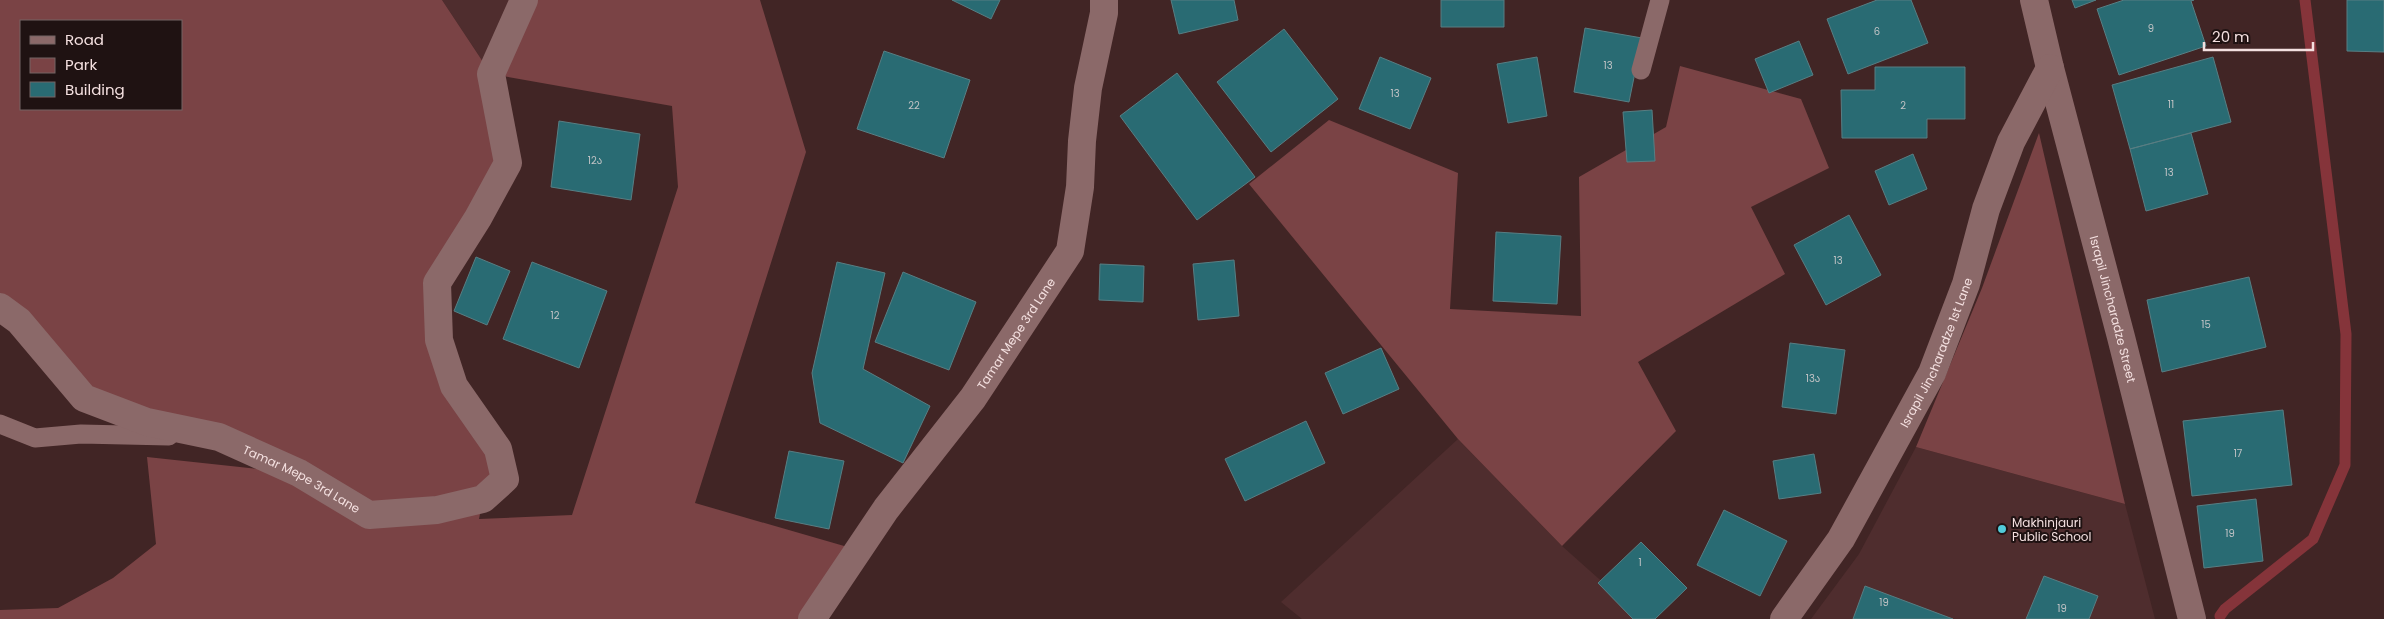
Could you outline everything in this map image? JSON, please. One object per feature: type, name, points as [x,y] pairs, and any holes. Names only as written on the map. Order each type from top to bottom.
[{"type":"street","name":"Tamar Mepe 3rd Lane","points":[[0,307],[19,321],[84,398],[147,422],[219,437],[299,473],[369,514],[437,510],[483,499],[505,479],[498,449],[454,386],[439,340],[437,283],[478,218],[508,163],[491,74],[524,0]]},
{"type":"street","name":"Tamar Mepe 3rd Lane","points":[[812,619],[886,509],[973,398],[1070,251],[1080,187],[1082,141],[1088,88],[1104,13],[1104,0]]},
{"type":"street","name":"Israpil Jincharadze Street","points":[[2034,0],[2050,68],[2122,337],[2192,619]]},
{"type":"street","name":"Israpil Jincharadze 1st Lane","points":[[1784,619],[1841,538],[1932,373],[1966,284],[1986,209],[2012,142],[2050,68]]},
{"type":"lane","points":[[1641,70],[1660,0]]},
{"type":"lane","points":[[0,424],[35,438],[81,434],[219,437]]},
{"type":"shaded area","points":[[442,0],[524,0],[491,74]]},
{"type":"shaded area","points":[[1458,439],[1562,546],[1644,619],[1302,619],[1281,602]]},
{"type":"shaded area","name":"Makhinjauri Public School","points":[[1916,447],[2125,504],[2155,619],[1811,619],[1859,554]]},
{"type":"green space","points":[[0,0],[442,0],[491,74],[524,0],[760,0],[806,152],[695,503],[858,550],[812,619],[0,619],[0,610],[58,608],[113,578],[156,544],[147,457],[297,473],[84,398],[0,307]],"holes":[[[491,74],[672,106],[678,187],[572,515],[479,519],[483,499],[505,479],[439,340],[437,283],[508,163]]]},
{"type":"green space","points":[[1680,66],[1801,99],[1829,168],[1751,207],[1785,274],[1638,362],[1676,431],[1562,546],[1458,439],[1249,184],[1329,120],[1458,173],[1450,309],[1581,316],[1579,177],[1666,127]]},
{"type":"green space","points":[[2039,133],[2125,504],[1916,447],[1982,288]]},
{"type":"building","points":[[952,0],[1000,0],[991,19]]},
{"type":"building","points":[[1171,0],[1234,0],[1238,20],[1179,34]]},
{"type":"building","points":[[1441,0],[1504,0],[1504,27],[1441,27]]},
{"type":"building","points":[[1877,0],[1911,0],[1928,43],[1848,74],[1827,19]]},
{"type":"building","points":[[2072,0],[2096,0],[2075,8]]},
{"type":"building","points":[[2124,0],[2194,0],[2191,1],[2206,46],[2119,75],[2097,9]]},
{"type":"building","points":[[2347,0],[2384,0],[2384,52],[2347,51]]},
{"type":"building","points":[[1585,28],[1642,38],[1629,102],[1574,92]]},
{"type":"building","points":[[1284,29],[1338,99],[1271,152],[1217,82]]},
{"type":"building","points":[[1799,41],[1813,75],[1769,93],[1755,59]]},
{"type":"building","points":[[884,51],[970,80],[944,158],[857,129]]},
{"type":"building","points":[[1380,57],[1431,78],[1410,129],[1359,109]]},
{"type":"building","points":[[1537,57],[1547,116],[1508,123],[1497,64]]},
{"type":"building","points":[[2213,57],[2231,122],[2130,149],[2112,85]]},
{"type":"building","points":[[1875,67],[1965,67],[1965,119],[1927,119],[1927,138],[1842,138],[1841,90],[1875,90]]},
{"type":"building","points":[[1177,73],[1255,177],[1197,220],[1120,116]]},
{"type":"building","points":[[1652,110],[1655,161],[1627,162],[1623,112]]},
{"type":"building","points":[[559,121],[640,134],[631,200],[551,187]]},
{"type":"building","points":[[2191,133],[2208,194],[2146,211],[2130,149]]},
{"type":"building","points":[[1913,154],[1927,189],[1889,205],[1875,171]]},
{"type":"building","points":[[1849,215],[1881,275],[1826,305],[1794,245]]},
{"type":"building","points":[[1496,232],[1561,236],[1557,304],[1493,301]]},
{"type":"building","points":[[476,257],[510,271],[487,325],[454,311]]},
{"type":"building","points":[[1234,260],[1239,316],[1198,320],[1193,264]]},
{"type":"building","points":[[532,262],[607,291],[579,368],[503,339]]},
{"type":"building","points":[[837,262],[885,273],[863,369],[930,406],[903,463],[820,423],[812,373]]},
{"type":"building","points":[[1100,264],[1144,266],[1143,302],[1099,300]]},
{"type":"building","points":[[903,272],[976,302],[949,370],[875,342]]},
{"type":"building","points":[[2249,277],[2266,347],[2162,372],[2147,300]]},
{"type":"building","points":[[1790,343],[1845,350],[1836,414],[1782,407]]},
{"type":"building","points":[[1381,348],[1399,389],[1343,414],[1325,373]]},
{"type":"building","points":[[2283,410],[2292,485],[2192,496],[2183,421]]},
{"type":"building","points":[[1306,421],[1325,463],[1245,501],[1225,459]]},
{"type":"building","points":[[789,451],[844,461],[829,529],[775,518]]},
{"type":"building","points":[[1814,454],[1821,493],[1779,499],[1773,461]]},
{"type":"building","points":[[2256,499],[2263,561],[2204,568],[2197,506]]},
{"type":"building","points":[[1724,510],[1787,541],[1760,596],[1697,565]]},
{"type":"building","points":[[1641,542],[1687,588],[1655,619],[1633,619],[1598,583]]},
{"type":"building","points":[[2044,576],[2098,596],[2089,619],[2026,619]]},
{"type":"building","points":[[1865,586],[1953,619],[1853,619]]},
{"type":"waterway","points":[[2220,616],[2225,609],[2313,539],[2345,465],[2346,334],[2305,0]]},
{"type":"place","name":"Makhinjauri Public School","points":[[2002,529]]}]
